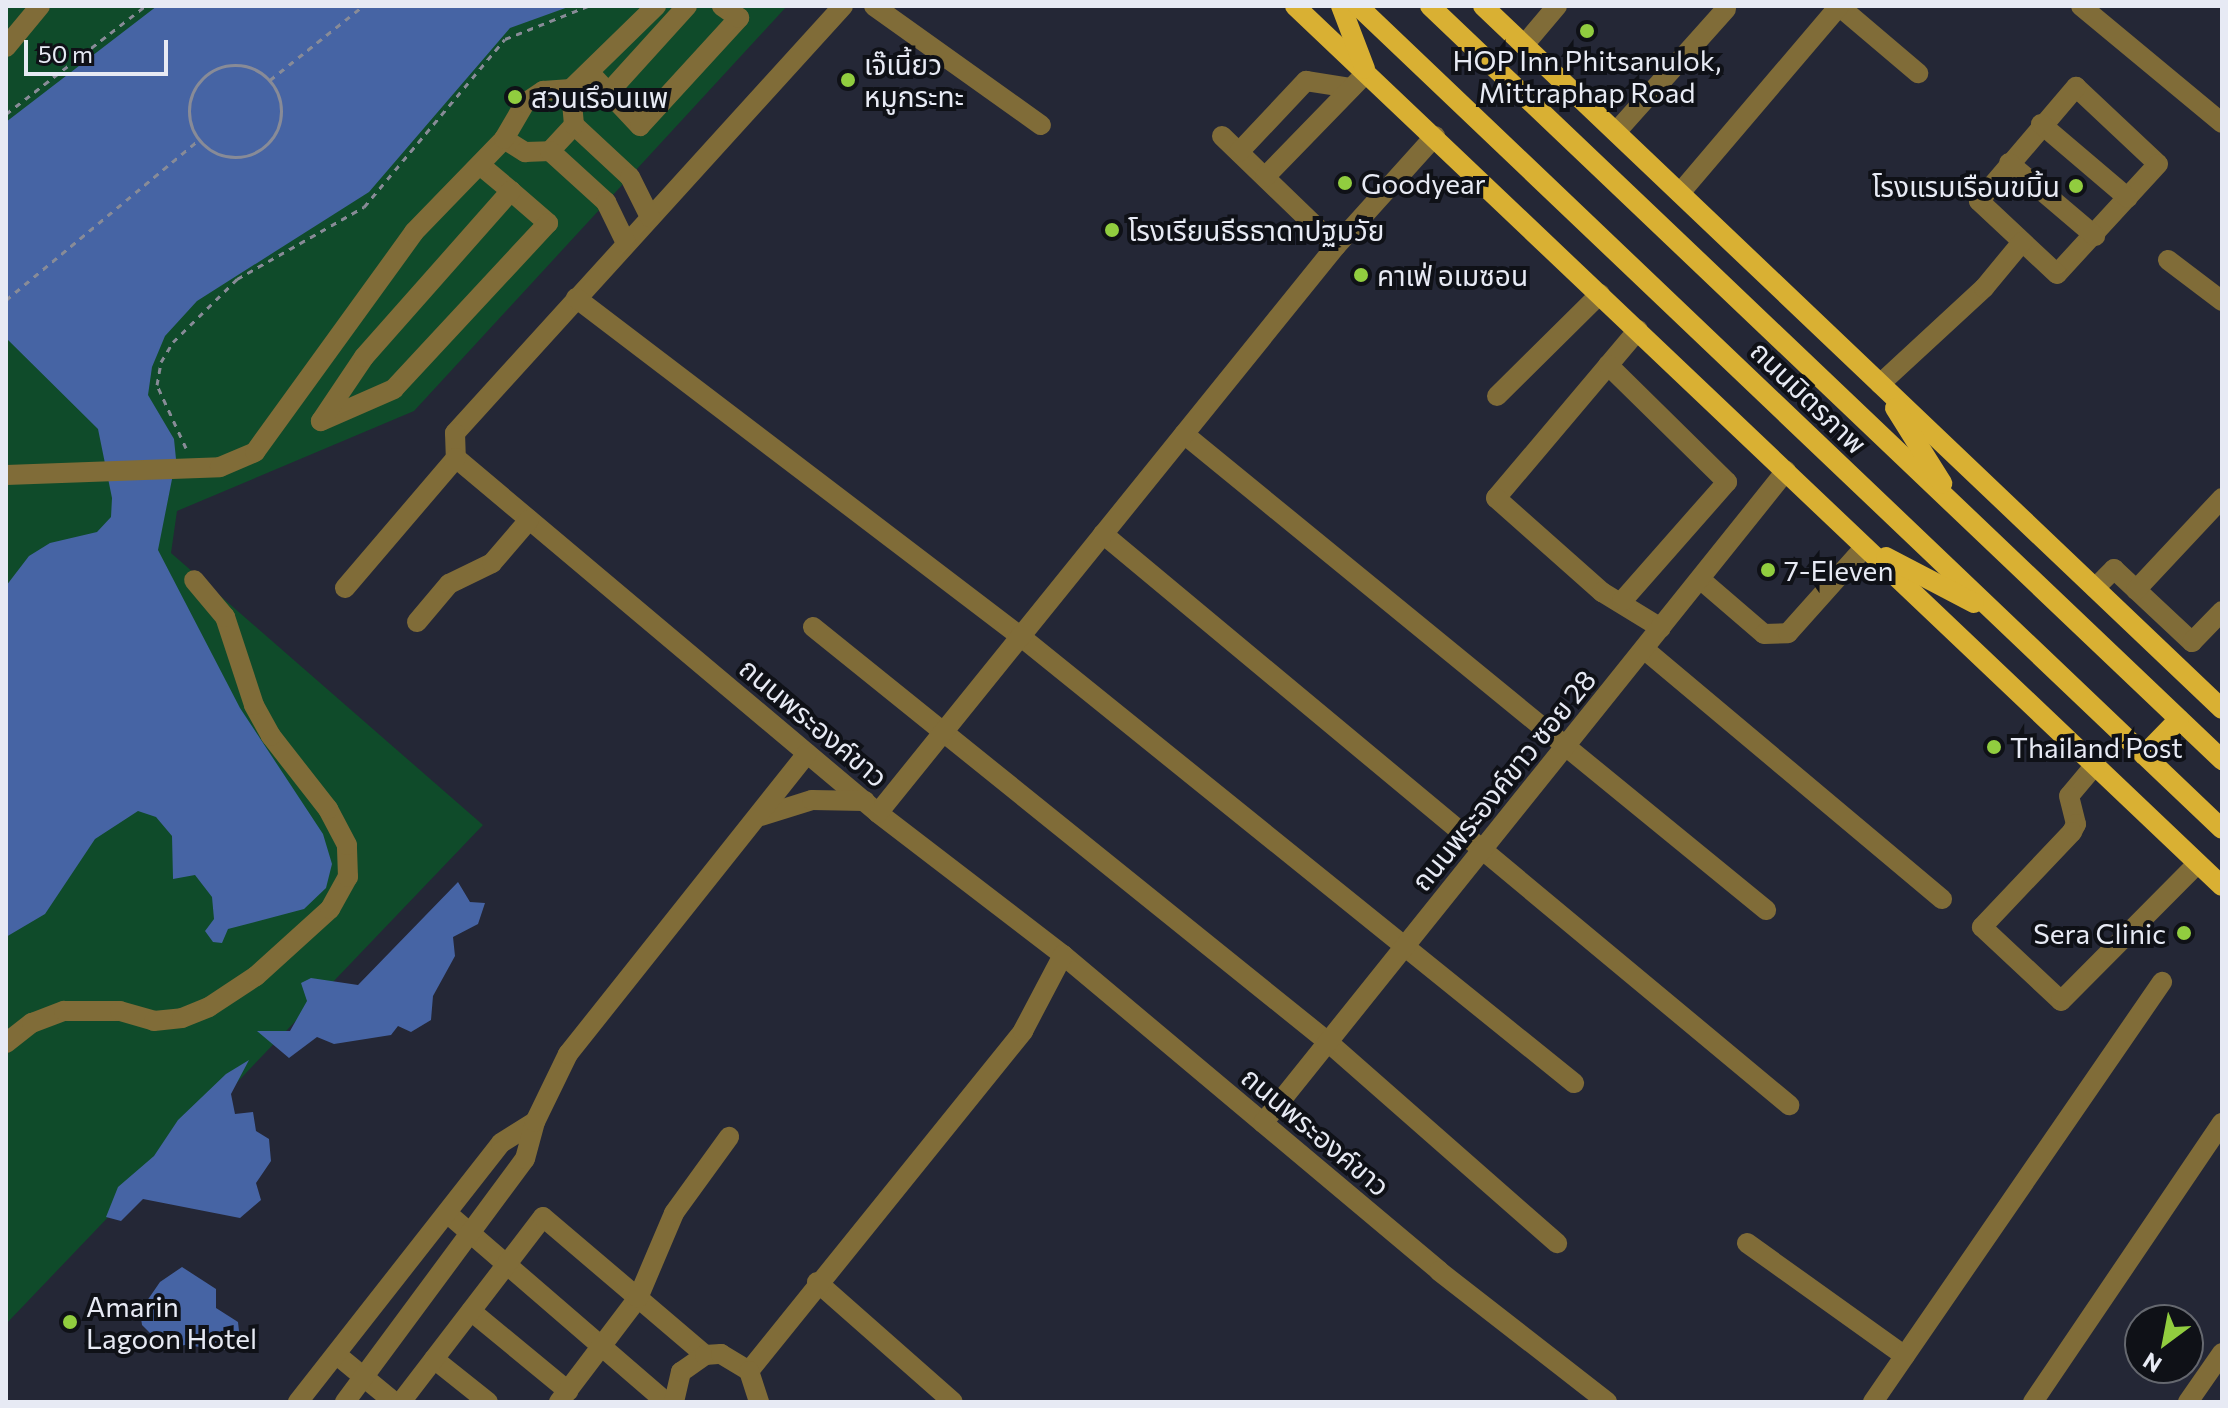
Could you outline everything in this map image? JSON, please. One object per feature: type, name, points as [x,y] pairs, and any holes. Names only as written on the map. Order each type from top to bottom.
[{"type":"main road","points":[[1295,6],[2222,886]]},
{"type":"main road","points":[[1341,6],[1366,73]]},
{"type":"main road","name":"ถนนมิตรภาพ","points":[[1358,6],[2222,829]]},
{"type":"main road","name":"ถนนมิตรภาพ","points":[[1430,6],[2222,760]]},
{"type":"main road","points":[[1483,6],[2222,709]]},
{"type":"main road","points":[[1880,384],[1958,509]]},
{"type":"main road","points":[[1865,547],[1996,614]]},
{"type":"main road","points":[[2144,755],[2179,719]]},
{"type":"street","points":[[6,47],[40,6]]},
{"type":"street","points":[[6,475],[100,469],[220,467],[255,452],[414,232],[504,139],[525,103],[543,91],[571,89],[656,6]]},
{"type":"street","points":[[609,92],[687,6]]},
{"type":"street","points":[[590,73],[640,126],[739,18],[722,6]]},
{"type":"street","points":[[345,588],[456,458],[455,433],[843,6]]},
{"type":"street","points":[[874,6],[1041,125]]},
{"type":"street","points":[[1680,193],[1839,6],[1918,73]]},
{"type":"street","points":[[2081,6],[2222,123]]},
{"type":"street","points":[[1524,45],[1548,9]]},
{"type":"street","points":[[1616,132],[1726,9]]},
{"type":"street","points":[[1265,177],[1366,73]]},
{"type":"street","points":[[1239,152],[1306,81],[1351,88]]},
{"type":"street","points":[[2072,88],[2079,88],[2156,157],[2158,164],[2060,275],[1979,204],[2009,163],[2072,88]]},
{"type":"street","points":[[571,89],[574,125],[630,177],[650,217]]},
{"type":"street","points":[[2041,124],[2128,198]]},
{"type":"street","points":[[550,151],[574,125]]},
{"type":"street","points":[[1222,136],[1336,246]]},
{"type":"street","points":[[761,816],[812,800],[871,807],[945,732],[1336,246],[1435,136]]},
{"type":"street","points":[[504,139],[525,152],[550,151],[606,202],[626,243]]},
{"type":"street","points":[[2009,163],[2095,236]]},
{"type":"street","points":[[480,165],[511,191],[548,223],[394,389],[321,421],[364,357],[511,191]]},
{"type":"street","points":[[1880,384],[1984,288],[2022,242]]},
{"type":"street","points":[[2168,260],[2222,301]]},
{"type":"street","points":[[1497,396],[1600,294]]},
{"type":"street","points":[[576,298],[1020,636],[1574,1083]]},
{"type":"street","points":[[1638,330],[1496,498],[1602,592],[1622,601],[1661,628]]},
{"type":"street","points":[[1608,365],[1727,482],[1622,601]]},
{"type":"street","points":[[1184,434],[1766,910]]},
{"type":"street","name":"ถนนพระองค์ขาว","points":[[456,458],[871,807],[1063,955],[1263,1123],[1607,1402]]},
{"type":"street","name":"ถนนพระองค์ขาว ซอย 28","points":[[1263,1123],[1786,471]]},
{"type":"street","points":[[2136,590],[2222,498]]},
{"type":"street","points":[[417,622],[449,584],[492,563],[529,520]]},
{"type":"street","points":[[1103,534],[1789,1105]]},
{"type":"street","points":[[1700,579],[1764,634],[1788,633],[1865,547]]},
{"type":"street","points":[[2095,588],[2114,569],[2192,642],[2222,611]]},
{"type":"street","points":[[6,1043],[32,1023],[64,1011],[120,1011],[154,1021],[182,1018],[209,1007],[256,976],[330,909],[348,877],[347,845],[328,809],[271,736],[254,705],[225,617],[194,580]]},
{"type":"street","points":[[813,627],[1328,1042],[1557,1243]]},
{"type":"street","points":[[1644,649],[1942,899]]},
{"type":"street","points":[[345,1402],[473,1235],[525,1159],[535,1122],[568,1054],[761,816],[807,753]]},
{"type":"street","points":[[2095,765],[2069,796],[2076,824],[2072,832],[1982,927],[2061,1001],[2198,863]]},
{"type":"street","points":[[749,1371],[817,1282],[1023,1031],[1063,955]]},
{"type":"street","points":[[1873,1402],[2162,982]]},
{"type":"street","points":[[298,1402],[501,1143],[535,1122]]},
{"type":"street","points":[[2033,1402],[2222,1123]]},
{"type":"street","points":[[471,1311],[563,1396],[638,1298],[674,1213],[729,1137]]},
{"type":"street","points":[[447,1213],[666,1402]]},
{"type":"street","points":[[401,1402],[543,1217],[705,1355],[735,1359],[749,1371],[759,1402]]},
{"type":"street","points":[[1747,1243],[1905,1356]]},
{"type":"street","points":[[394,1281],[421,1303]]},
{"type":"street","points":[[817,1282],[953,1402]]},
{"type":"street","points":[[2188,1402],[2222,1353]]},
{"type":"street","points":[[337,1355],[394,1402]]},
{"type":"street","points":[[674,1402],[681,1372],[705,1355]]},
{"type":"street","points":[[434,1359],[488,1402]]},
{"type":"path","points":[[6,114],[145,6]]},
{"type":"path","points":[[270,80],[363,6]]},
{"type":"path","points":[[186,468],[182,430],[157,385],[161,362],[173,342],[237,279],[364,207],[505,39],[588,6]]},
{"type":"path","points":[[234,65],[257,70],[270,80],[281,107],[274,135],[265,146],[238,157],[224,156],[199,140],[188,111],[199,81],[211,71],[234,65]]},
{"type":"path","points":[[6,300],[199,140]]},
{"type":"green space","points":[[6,6],[787,6],[414,411],[177,511],[171,553],[483,825],[6,1324]]},
{"type":"water","points":[[157,6],[571,6],[510,28],[369,192],[197,301],[165,336],[152,367],[148,395],[174,439],[176,459],[158,550],[240,708],[323,834],[332,864],[326,888],[304,909],[228,929],[222,943],[213,942],[205,931],[214,919],[212,897],[195,875],[173,879],[172,836],[156,817],[138,811],[95,839],[45,914],[6,937],[6,586],[29,556],[50,543],[97,532],[111,517],[112,498],[98,429],[6,338],[6,122]]},
{"type":"water","points":[[458,882],[470,902],[485,903],[478,924],[453,937],[455,956],[433,996],[431,1020],[411,1032],[398,1026],[391,1035],[334,1044],[317,1037],[289,1058],[257,1031],[290,1031],[307,1001],[301,983],[311,978],[358,985]]},
{"type":"water","points":[[249,1060],[231,1094],[235,1114],[253,1112],[256,1131],[269,1139],[271,1161],[256,1183],[261,1200],[240,1218],[143,1199],[121,1221],[106,1217],[118,1187],[154,1156],[178,1120],[226,1074]]},
{"type":"water","points":[[182,1267],[216,1289],[216,1308],[238,1322],[239,1331],[225,1350],[184,1345],[175,1350],[163,1346],[142,1325],[140,1311],[160,1282]]},
{"type":"place","name":"HOP Inn Phitsanulok, Mittraphap Road","points":[[1587,31]]},
{"type":"place","name":"เจ๊เนี้ยว หมูกระทะ","points":[[848,80]]},
{"type":"place","name":"สวนเรึอนเเพ","points":[[515,97]]},
{"type":"place","name":"Goodyear","points":[[1345,183]]},
{"type":"place","name":"โรงแรมเรือนขมิ้น","points":[[2076,186]]},
{"type":"place","name":"โรงเรียนธีรธาดาปฐมวัย","points":[[1112,230]]},
{"type":"place","name":"คาเฟ่ อเมซอน","points":[[1361,275]]},
{"type":"place","name":"7-Eleven","points":[[1768,570]]},
{"type":"place","name":"Thailand Post","points":[[1994,747]]},
{"type":"place","name":"Sera Clinic","points":[[2184,933]]},
{"type":"place","name":"Amarin Lagoon Hotel","points":[[70,1322]]}]
